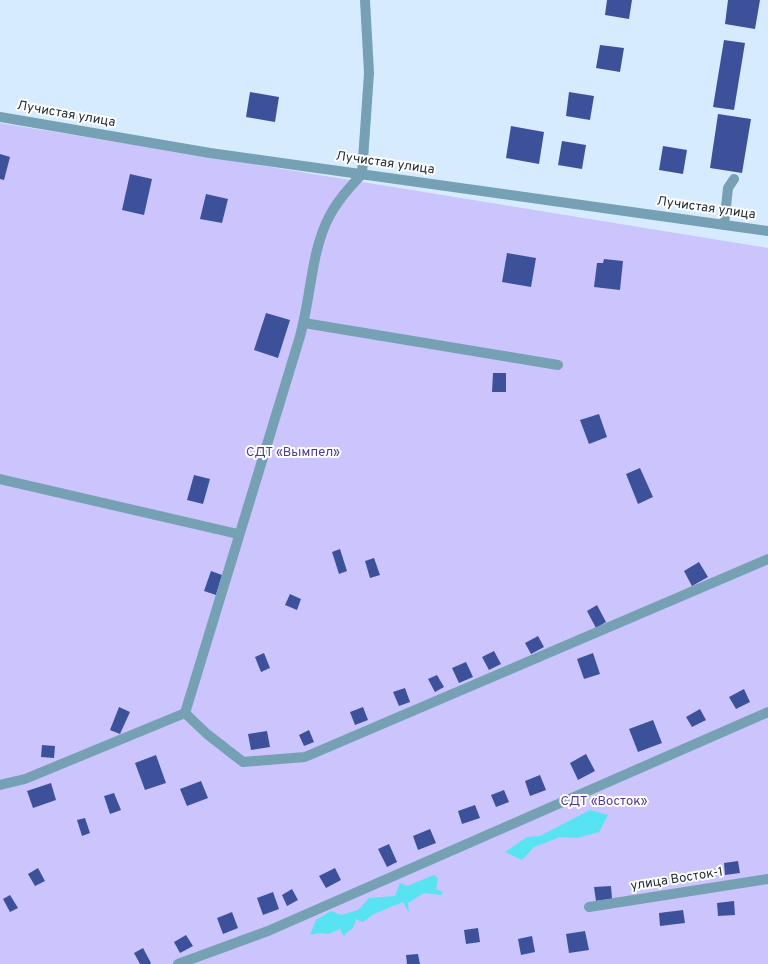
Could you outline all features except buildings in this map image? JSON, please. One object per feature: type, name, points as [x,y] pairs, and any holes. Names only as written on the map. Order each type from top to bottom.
[{"type":"street","points":[[185,713],[238,534],[304,324],[318,244],[328,217],[336,204],[362,174],[369,73],[365,0]]},
{"type":"street","name":"Лучистая улица","points":[[0,117],[210,153],[768,231]]},
{"type":"street","points":[[724,225],[728,188],[734,179]]},
{"type":"street","points":[[304,324],[558,365]]},
{"type":"street","points":[[0,479],[238,534]]},
{"type":"street","points":[[185,713],[243,762],[305,757],[768,558]]},
{"type":"street","points":[[178,964],[268,931],[768,712]]},
{"type":"street","points":[[0,785],[25,779],[185,713]]},
{"type":"street","name":"улица Восток-1","points":[[589,907],[768,879]]},
{"type":"green space","name":"СДТ «Вымпел»","points":[[0,123],[768,248],[768,964],[0,964]]},
{"type":"water","points":[[590,810],[608,815],[599,832],[577,838],[560,837],[534,847],[522,860],[505,852],[527,837],[540,836]]},
{"type":"water","points":[[434,875],[438,878],[436,889],[443,892],[441,895],[424,893],[408,903],[409,913],[403,902],[374,914],[363,922],[356,919],[353,928],[346,933],[344,937],[340,929],[329,934],[319,933],[310,935],[316,920],[331,911],[341,915],[358,910],[369,898],[395,896],[400,883],[407,886]]},
{"type":"park label","name":"СДТ «Восток»","points":[[604,802]]}]
